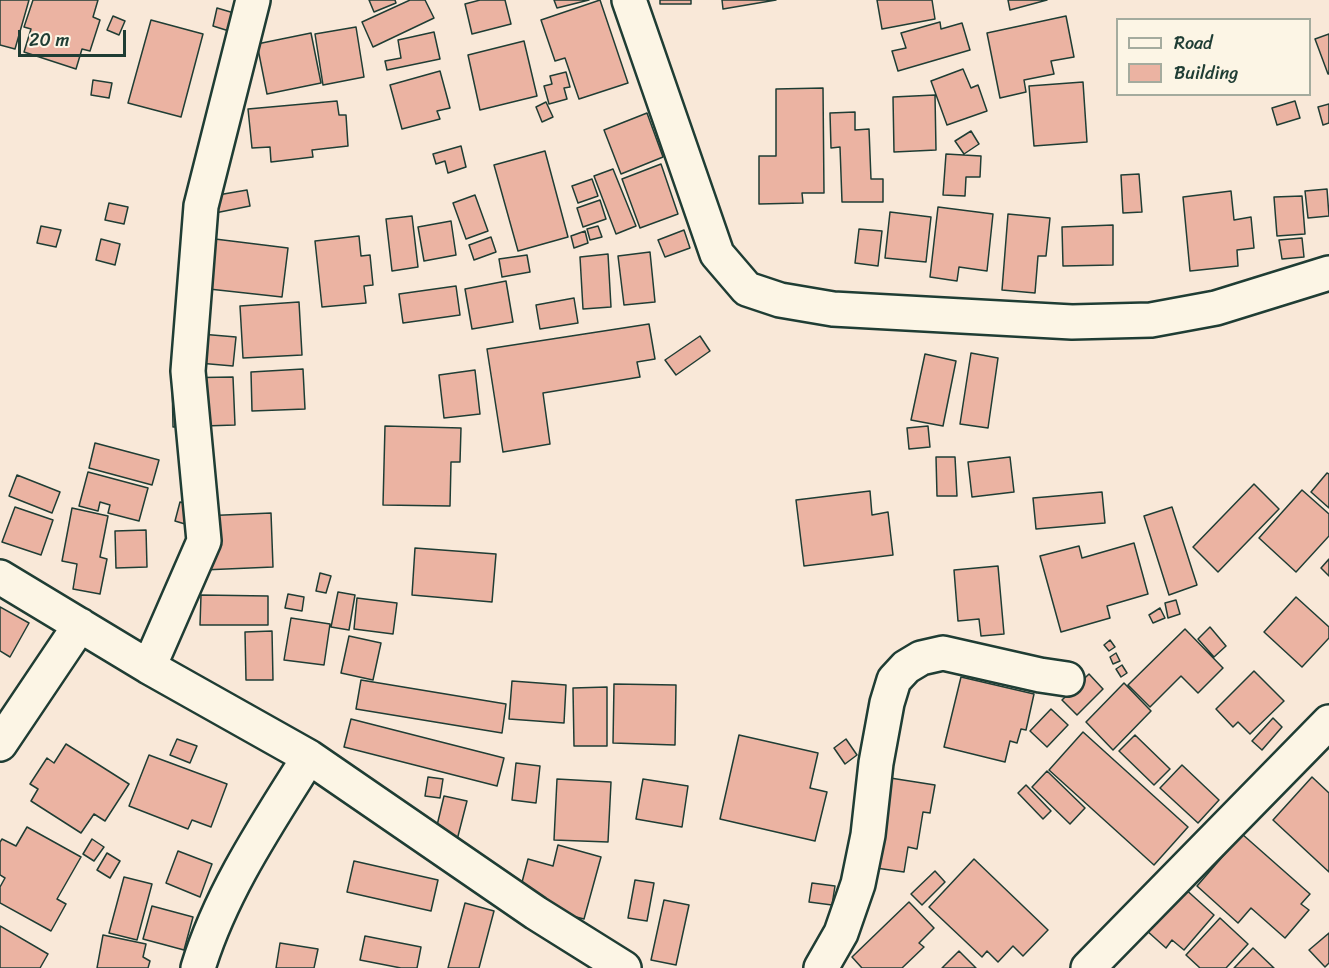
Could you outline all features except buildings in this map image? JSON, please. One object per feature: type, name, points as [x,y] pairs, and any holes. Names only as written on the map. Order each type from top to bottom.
[{"type":"street","points":[[149,667],[204,541],[188,371],[201,206],[253,0]]},
{"type":"street","points":[[629,0],[717,254],[747,289],[780,300],[833,309],[1072,322],[1151,320],[1216,308],[1329,273]]},
{"type":"street","points":[[0,577],[149,667],[309,757],[536,913],[624,968]]},
{"type":"street","points":[[0,744],[80,625]]},
{"type":"street","points":[[821,968],[841,933],[858,884],[868,835],[876,764],[887,703],[894,680],[906,667],[921,658],[943,653],[1067,679]]},
{"type":"street","points":[[1088,968],[1329,722]]},
{"type":"street","points":[[198,968],[203,951],[247,855],[309,757]]}]
